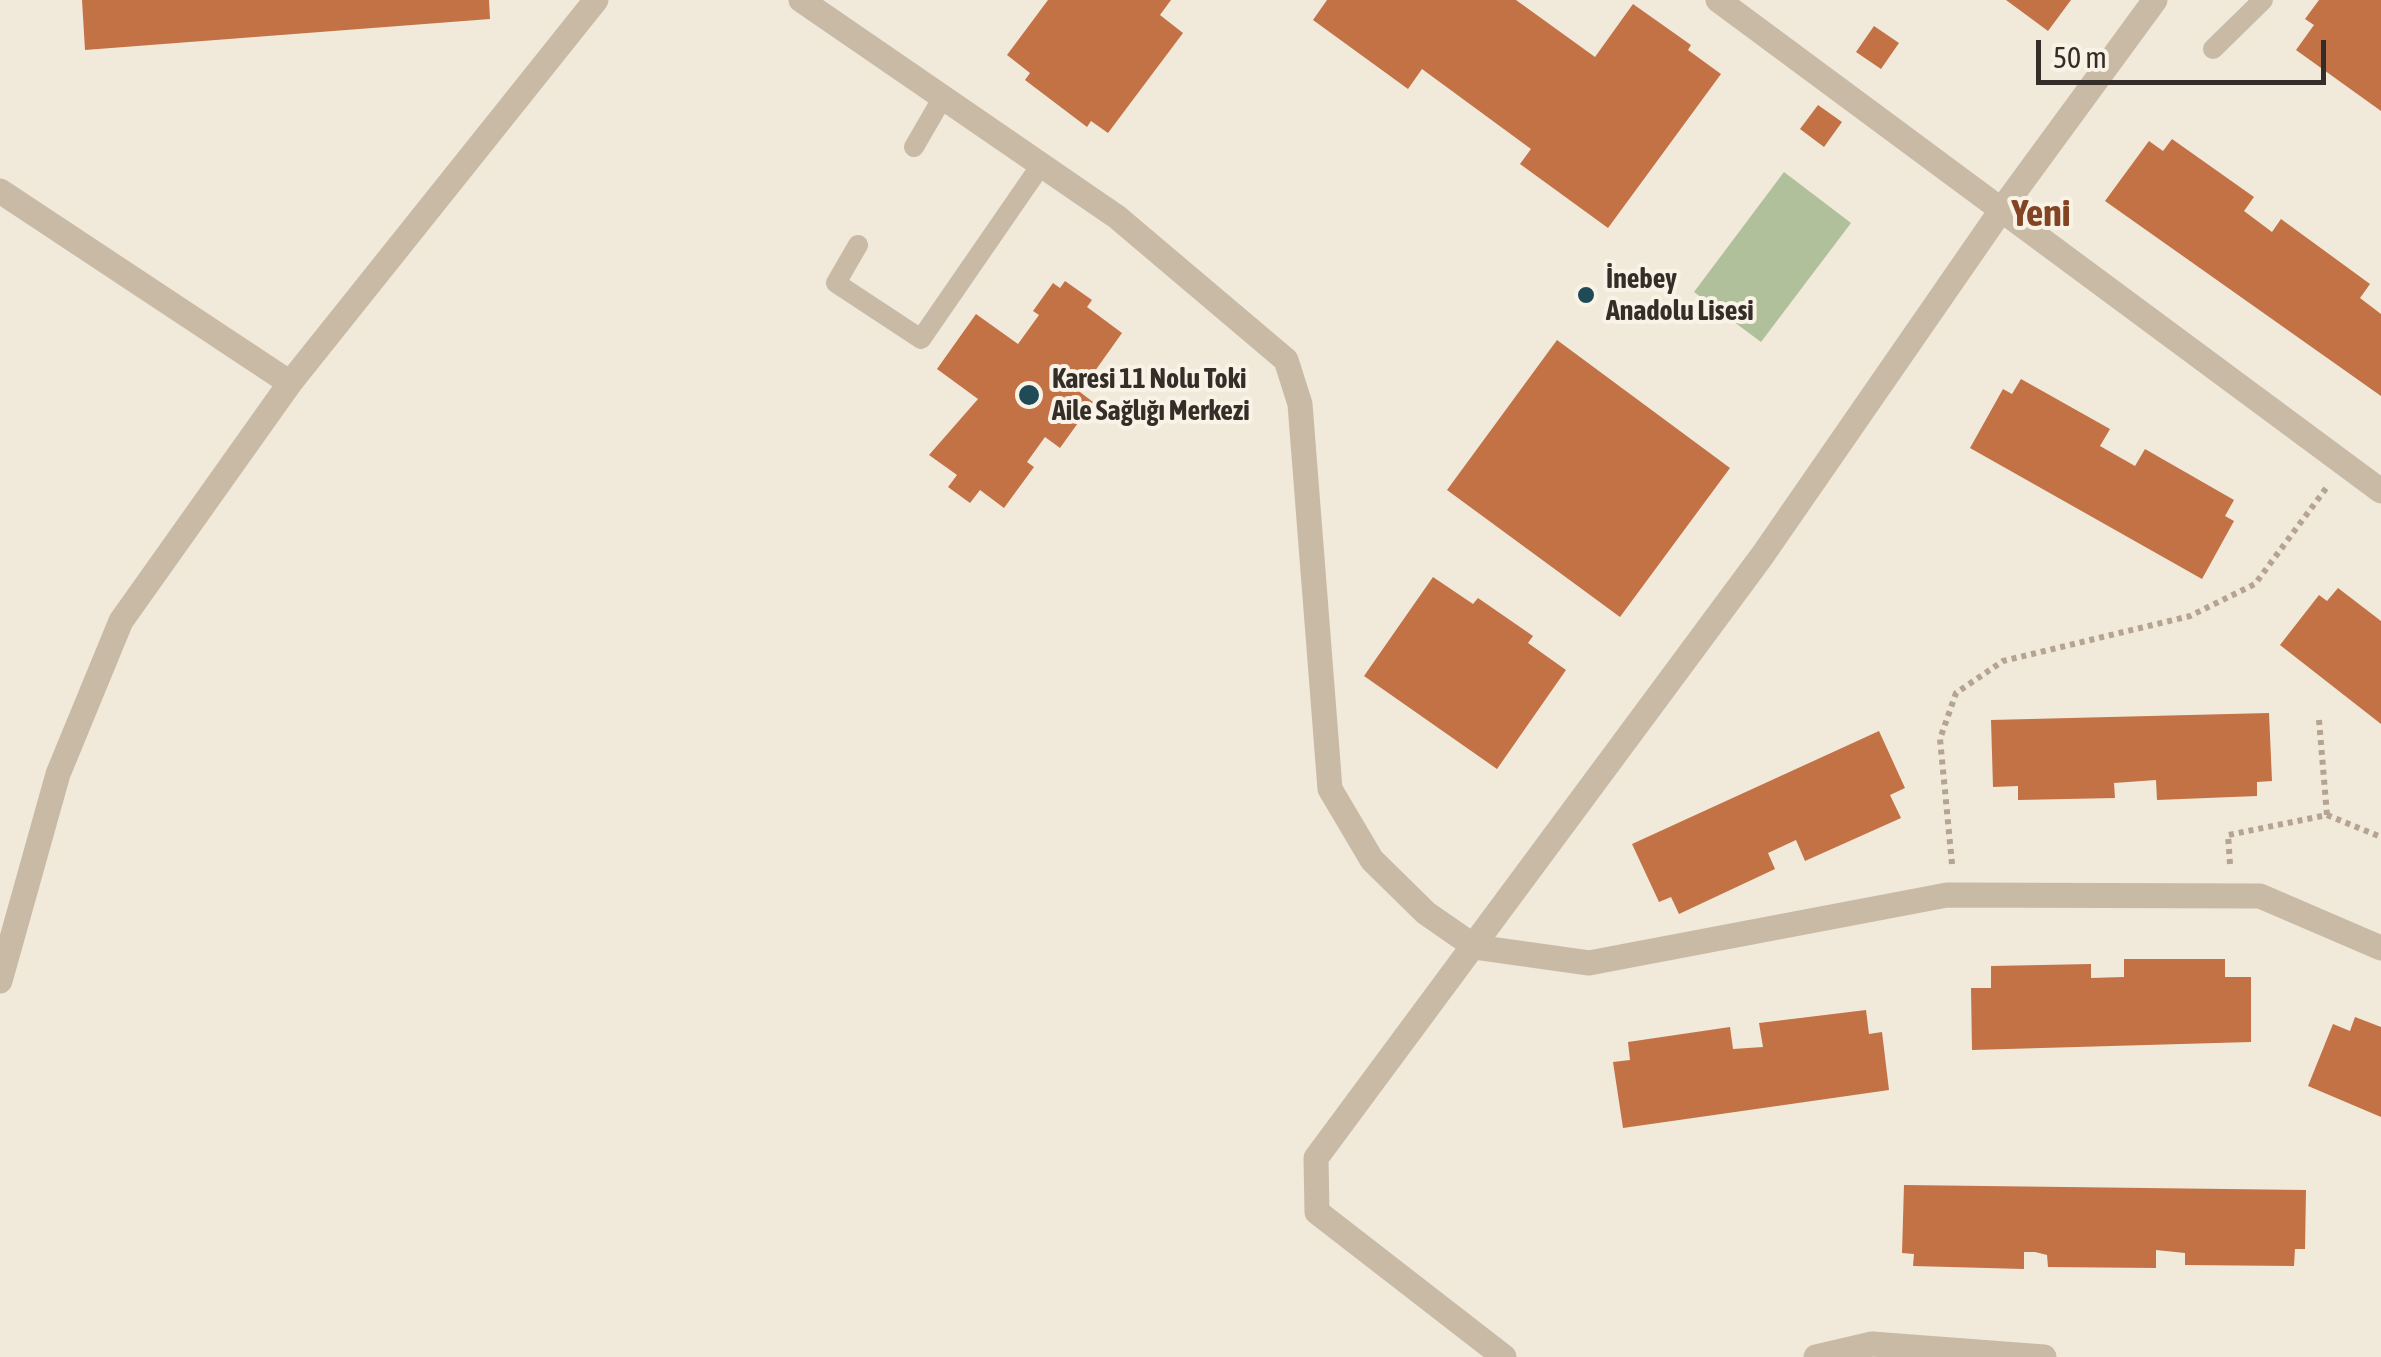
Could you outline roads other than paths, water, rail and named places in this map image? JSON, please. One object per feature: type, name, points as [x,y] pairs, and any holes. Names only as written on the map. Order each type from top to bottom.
[{"type":"street","points":[[0,981],[58,774],[122,621],[290,382],[596,0]]},
{"type":"street","points":[[801,0],[1117,216],[1286,360],[1300,404],[1330,789],[1372,860],[1426,912],[1475,948],[1590,963],[1946,895],[2260,896],[2381,948]]},
{"type":"street","points":[[1718,0],[2381,491]]},
{"type":"street","points":[[1504,1357],[1317,1212],[1316,1158],[1762,556],[2002,209],[2155,0]]},
{"type":"street","points":[[0,191],[290,382]]},
{"type":"street","points":[[1816,1357],[1872,1344],[2044,1357]]},
{"type":"lane","points":[[2214,49],[2263,0]]},
{"type":"lane","points":[[914,148],[943,98]]},
{"type":"lane","points":[[858,246],[836,283],[920,339],[1041,164]]},
{"type":"place","name":"İnebey Anadolu Lisesi","points":[[1586,295]]},
{"type":"place","name":"Karesi 11 Nolu Toki Aile Sağlığı Merkezi","points":[[1029,395]]},
{"type":"district","name":"Yeni","points":[[2041,214]]}]
